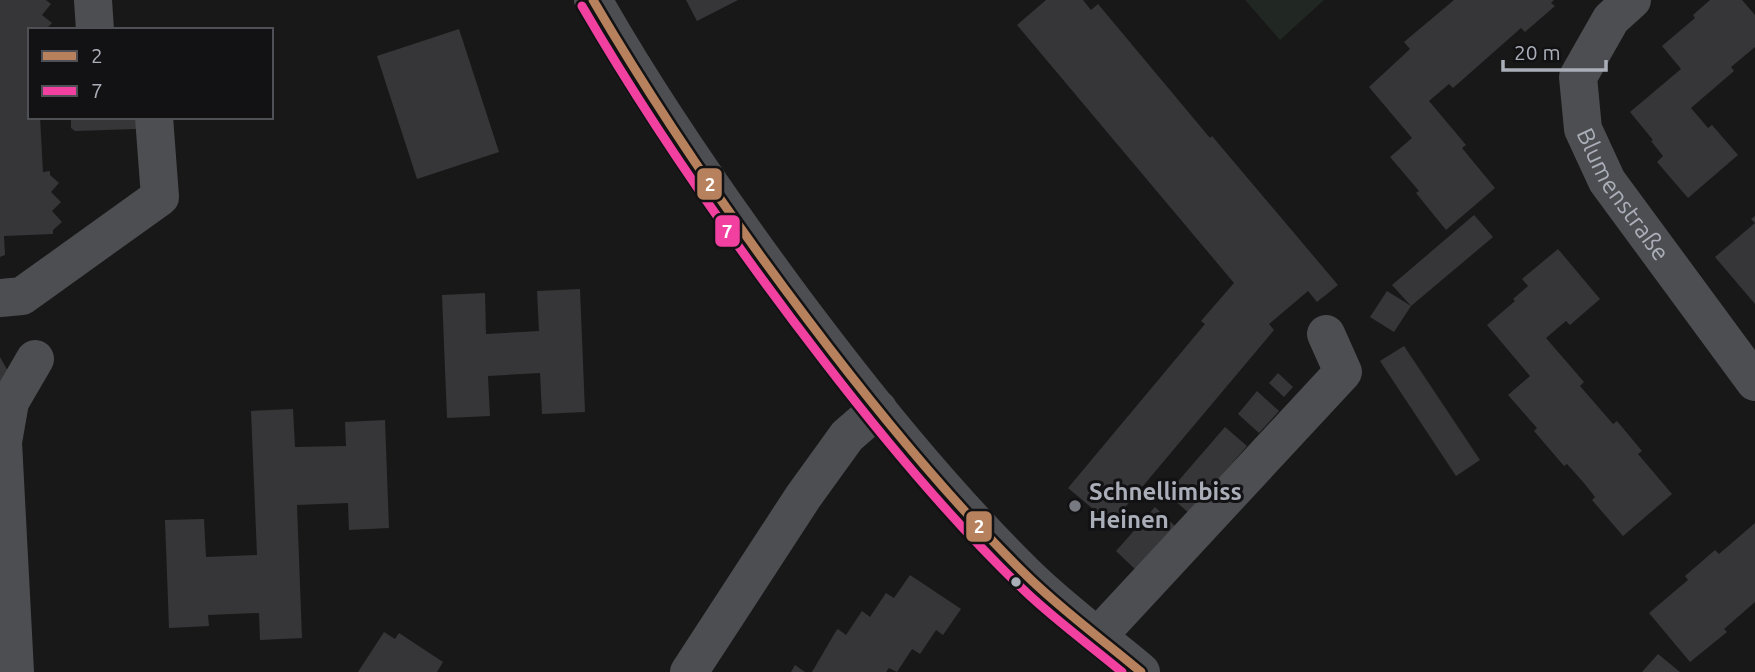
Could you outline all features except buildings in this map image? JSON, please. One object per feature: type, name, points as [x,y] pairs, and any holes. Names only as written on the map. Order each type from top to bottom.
[{"type":"street","points":[[93,0],[95,28]]},
{"type":"street","points":[[593,0],[628,62],[732,218],[878,409],[1025,575],[1141,672]]},
{"type":"street","name":"Blumenstraße","points":[[1632,0],[1612,19],[1578,77],[1583,129],[1607,181],[1754,377]]},
{"type":"street","points":[[0,298],[22,296],[160,197],[154,119]]},
{"type":"street","points":[[1098,636],[1343,372],[1326,334]]},
{"type":"street","points":[[15,672],[3,442],[10,402],[35,359]]},
{"type":"street","points":[[689,672],[825,466],[847,436],[878,409]]},
{"type":"shaded area","points":[[1245,0],[1324,0],[1280,40]]},
{"type":"transit line","name":"2","points":[[593,0],[669,123],[723,203],[808,320],[885,419],[966,513],[1024,573],[1141,672]]},
{"type":"transit line","name":"7","points":[[582,6],[638,98],[727,231],[871,421],[921,481],[1000,567],[1051,614],[1122,672]]},
{"type":"place","name":"Schnellimbiss Heinen","points":[[1075,506]]}]
